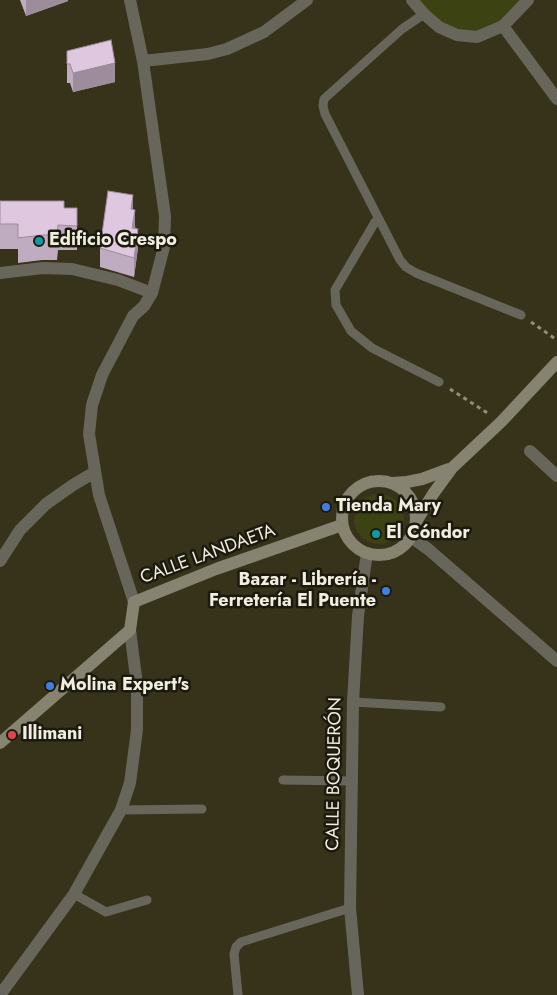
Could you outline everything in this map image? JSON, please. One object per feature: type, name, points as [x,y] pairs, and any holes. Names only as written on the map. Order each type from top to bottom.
[{"type":"main road","points":[[452,468],[422,479],[407,482],[392,483],[376,480],[361,485],[349,495],[342,509],[342,525],[347,537],[356,547],[367,553],[380,555],[392,553],[402,547],[411,537],[416,522],[452,468],[502,421],[557,362]]},
{"type":"main road","points":[[392,483],[405,492],[410,499],[414,506],[416,522]]},
{"type":"main road","name":"CALLE LANDAETA","points":[[130,630],[134,602],[216,569],[342,525]]},
{"type":"main road","points":[[0,743],[130,630]]},
{"type":"street","points":[[130,0],[144,61],[165,216],[164,247],[152,293],[144,306],[134,316],[102,375],[92,405],[88,434],[99,495],[134,602]]},
{"type":"street","points":[[144,61],[208,54],[227,49],[264,32],[308,0]]},
{"type":"street","points":[[412,0],[439,27],[457,35],[478,37],[503,26],[528,0]]},
{"type":"street","points":[[503,26],[557,99]]},
{"type":"street","points":[[0,273],[43,268],[72,269],[118,280],[152,293]]},
{"type":"street","points":[[530,451],[557,476]]},
{"type":"street","points":[[0,561],[20,530],[46,504],[94,472]]},
{"type":"street","points":[[411,537],[428,549],[557,661]]},
{"type":"street","name":"CALLE BOQUERÓN","points":[[358,995],[350,908],[353,702],[358,616],[367,553]]},
{"type":"street","points":[[0,995],[74,894],[121,810],[130,784],[137,730],[137,685],[130,630]]},
{"type":"lane","points":[[424,14],[402,29],[324,99],[325,114],[400,260],[406,267],[416,273],[521,315]]},
{"type":"lane","points":[[379,219],[375,222],[335,290],[336,305],[351,331],[372,348],[439,382]]},
{"type":"lane","points":[[353,702],[441,707]]},
{"type":"lane","points":[[283,780],[352,782]]},
{"type":"lane","points":[[121,810],[202,809]]},
{"type":"lane","points":[[74,894],[106,912],[147,900]]},
{"type":"lane","points":[[238,995],[234,954],[236,947],[241,942],[350,908]]},
{"type":"path","points":[[521,315],[557,340]]},
{"type":"path","points":[[439,382],[502,421]]},
{"type":"green space","points":[[412,0],[528,0],[503,26],[457,35]]},
{"type":"green space","points":[[379,494],[388,496],[399,505],[404,519],[402,528],[393,539],[379,544],[370,542],[359,533],[354,519],[356,510],[365,499]]},
{"type":"building","points":[[111,40],[115,63],[73,73],[70,64],[67,64],[67,51]]},
{"type":"building","points":[[108,191],[133,195],[131,209],[135,210],[132,228],[138,229],[134,258],[100,248]]},
{"type":"building","points":[[0,201],[64,201],[64,208],[77,208],[77,226],[58,225],[57,235],[18,238],[18,224],[0,224]]},
{"type":"place","name":"Edificio Crespo","points":[[39,241]]},
{"type":"place","name":"Tienda Mary","points":[[326,507]]},
{"type":"place","name":"El Cóndor","points":[[376,534]]},
{"type":"place","name":"Bazar - Librería - Ferretería El Puente","points":[[386,591]]},
{"type":"place","name":"Molina Expert's","points":[[50,686]]},
{"type":"place","name":"Illimani","points":[[12,735]]}]
